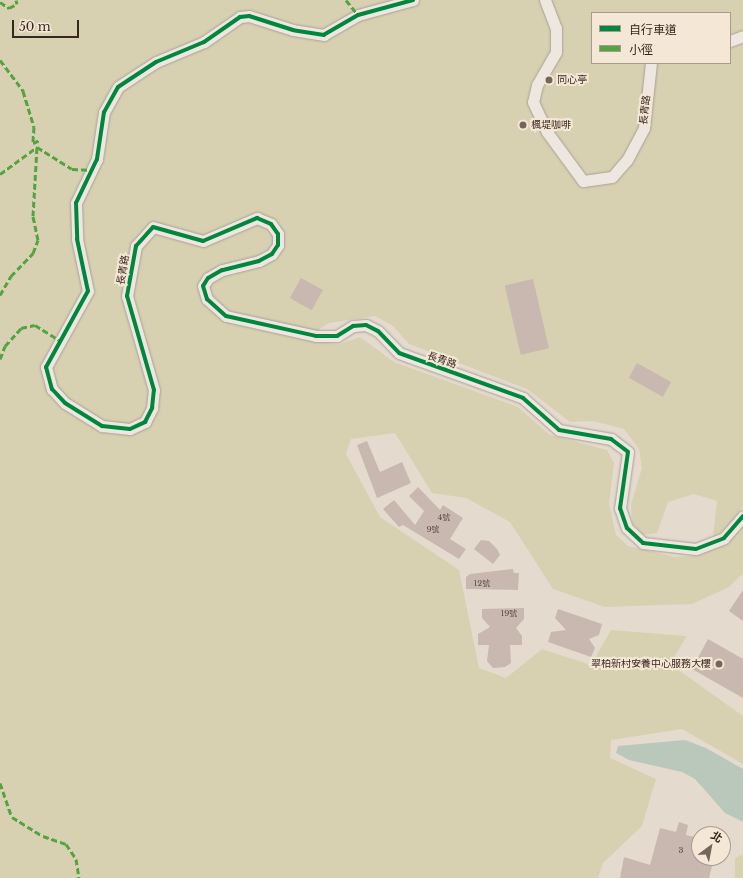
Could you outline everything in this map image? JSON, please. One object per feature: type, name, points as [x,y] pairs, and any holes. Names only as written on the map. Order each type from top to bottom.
[{"type":"street","name":"長青路","points":[[412,0],[358,15],[324,35],[293,30],[248,16],[240,17],[204,42],[156,62],[118,87],[104,112],[97,159],[76,203],[77,239],[88,291],[46,367],[52,389],[65,403],[102,426],[130,429],[144,422],[152,408],[154,390],[127,296],[136,246],[153,227],[203,241],[257,218],[271,224],[278,234],[278,245],[272,254],[259,261],[222,270],[208,278],[203,286],[207,299],[226,316],[316,336],[337,336],[353,326],[366,326],[378,332],[399,353],[523,398],[559,430],[611,439],[628,452],[620,508],[627,528],[643,543],[682,550],[702,548],[724,538],[743,516]]},
{"type":"street","name":"長青路","points":[[545,0],[556,28],[556,52],[537,85],[533,102],[547,132],[583,181],[612,177],[627,160],[644,128],[651,64]]},
{"type":"street","points":[[731,42],[743,36]]},
{"type":"shaded area","points":[[0,0],[743,0],[743,506],[728,529],[713,537],[717,501],[694,494],[668,502],[657,533],[643,535],[632,523],[631,504],[642,468],[639,449],[624,429],[593,421],[570,422],[527,389],[409,344],[393,326],[375,316],[329,323],[318,330],[318,342],[340,344],[360,337],[394,362],[518,407],[550,435],[607,450],[614,463],[609,504],[616,535],[628,546],[675,557],[702,555],[743,527],[743,573],[729,587],[692,604],[605,607],[553,589],[510,522],[466,498],[432,493],[395,433],[351,439],[346,454],[380,517],[459,570],[479,668],[506,678],[542,649],[591,665],[611,630],[687,636],[670,664],[743,716],[743,764],[682,729],[611,740],[610,758],[656,779],[642,826],[603,863],[598,878],[0,878]]},
{"type":"shaded area","points":[[685,740],[706,748],[743,769],[743,822],[725,813],[695,779],[682,772],[629,760],[616,753],[618,746]]},
{"type":"shaded area","points":[[743,854],[743,878],[735,878],[735,858]]},
{"type":"building","points":[[301,278],[323,290],[312,310],[290,298]]},
{"type":"building","points":[[533,279],[549,348],[521,355],[505,286]]},
{"type":"building","points":[[637,363],[671,382],[663,397],[629,378]]},
{"type":"building","points":[[367,441],[380,472],[402,462],[411,483],[377,498],[357,445]]},
{"type":"building","points":[[418,487],[440,510],[443,505],[463,518],[450,539],[466,549],[459,559],[403,525],[399,527],[383,509],[394,500],[415,525],[424,511],[409,496]]},
{"type":"building","points":[[481,540],[489,541],[497,549],[500,555],[493,564],[474,549]]},
{"type":"building","points":[[513,569],[514,573],[519,573],[518,590],[466,589],[466,577],[470,574]]},
{"type":"building","points":[[743,590],[743,621],[729,611]]},
{"type":"building","points":[[524,608],[524,619],[516,628],[522,636],[522,645],[510,645],[511,663],[505,667],[493,668],[487,661],[489,645],[478,645],[478,634],[490,627],[482,618],[482,609]]},
{"type":"building","points":[[558,609],[602,624],[599,635],[589,639],[595,648],[591,657],[548,642],[551,632],[566,630],[555,618]]},
{"type":"building","name":"翠柏新村安養中心服務大樓","points":[[708,639],[743,659],[743,698],[692,669]]},
{"type":"building","points":[[679,822],[688,825],[686,835],[691,836],[691,866],[712,866],[709,878],[620,878],[624,857],[650,865],[660,828],[676,832]]},
{"type":"marked path","points":[[0,2],[9,8],[17,4],[16,0]]},
{"type":"marked path","points":[[346,0],[358,15]]},
{"type":"marked path","points":[[0,60],[23,91],[34,127],[33,143],[40,140]]},
{"type":"marked path","points":[[0,174],[37,147],[72,169],[93,170]]},
{"type":"marked path","points":[[0,295],[11,276],[33,253],[38,240],[33,216],[37,147]]},
{"type":"marked path","points":[[0,359],[5,346],[21,328],[35,325],[59,340]]},
{"type":"marked path","points":[[0,783],[12,817],[43,836],[66,844],[76,859],[79,878]]},
{"type":"cycle path","points":[[413,0],[358,15],[324,35],[293,30],[249,16],[240,17],[204,42],[156,62],[118,87],[104,112],[97,159],[76,203],[77,239],[88,291],[46,367],[52,389],[65,403],[102,426],[130,429],[145,422],[152,408],[154,390],[127,296],[136,246],[153,227],[203,241],[257,218],[271,224],[278,234],[278,245],[272,254],[259,261],[222,270],[208,278],[203,286],[207,299],[226,316],[316,336],[337,336],[353,326],[366,325],[378,331],[399,353],[523,398],[559,430],[611,439],[628,452],[620,508],[627,528],[643,543],[696,549],[724,538],[743,516]]},
{"type":"place","name":"同心亭","points":[[549,80]]},
{"type":"place","name":"楓堤咖啡","points":[[523,125]]},
{"type":"place","name":"翠柏新村安養中心服務大樓","points":[[719,664]]}]
